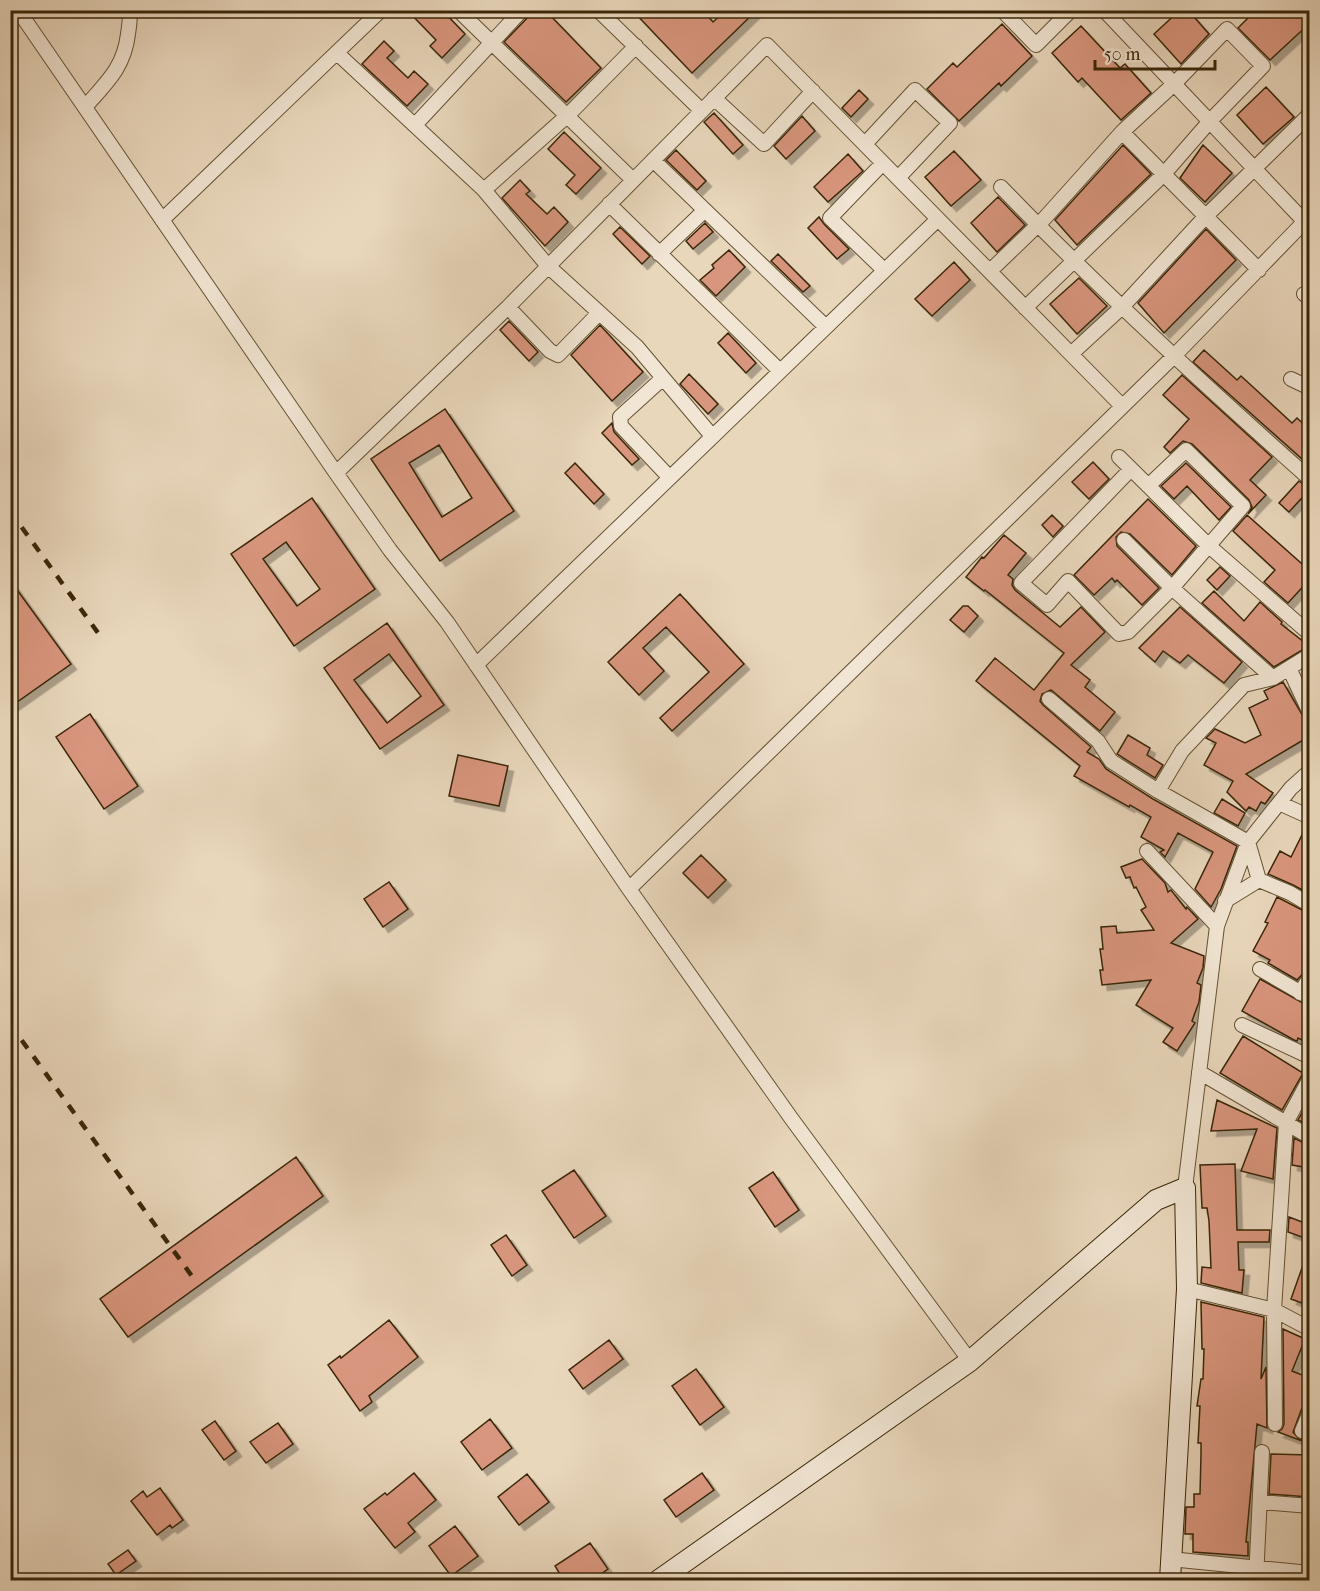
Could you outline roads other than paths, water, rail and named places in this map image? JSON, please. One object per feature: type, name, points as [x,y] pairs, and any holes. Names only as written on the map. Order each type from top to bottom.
[{"type":"street","points":[[18,10],[390,550],[447,622],[629,889],[791,1118],[970,1362]]},
{"type":"street","points":[[85,107],[118,69],[126,49],[129,10]]},
{"type":"street","points":[[162,220],[381,10]]},
{"type":"street","points":[[458,10],[633,180]]},
{"type":"street","points":[[415,125],[522,10]]},
{"type":"street","points":[[598,10],[702,111]]},
{"type":"street","points":[[1002,10],[1036,45],[1071,10]]},
{"type":"street","points":[[629,889],[1173,357],[1307,218],[1254,168],[1104,10]]},
{"type":"street","points":[[990,271],[1038,225],[1122,132],[1174,84],[1227,29],[1263,66],[1210,121],[1163,175],[1025,308]]},
{"type":"street","points":[[336,473],[508,307],[767,45],[1122,406]]},
{"type":"street","points":[[484,190],[568,115],[636,46]]},
{"type":"street","points":[[337,53],[484,190],[548,266],[637,347],[712,436]]},
{"type":"street","points":[[865,144],[915,90],[950,123],[898,178]]},
{"type":"street","points":[[714,98],[764,144],[813,92]]},
{"type":"street","points":[[1071,354],[1122,307],[1206,216],[1310,114]]},
{"type":"street","points":[[1122,132],[1259,270]]},
{"type":"street","points":[[653,160],[826,327]]},
{"type":"street","points":[[883,163],[830,218],[884,270]]},
{"type":"street","points":[[1001,187],[1173,357],[1310,479]]},
{"type":"street","points":[[609,204],[780,371]]},
{"type":"street","points":[[659,254],[705,210]]},
{"type":"street","points":[[476,665],[938,219]]},
{"type":"street","points":[[508,307],[550,351],[558,355],[599,313]]},
{"type":"street","points":[[663,378],[620,417],[621,426],[669,478]]},
{"type":"street","points":[[1291,379],[1310,388]]},
{"type":"street","points":[[1131,469],[1021,583],[1047,605],[1068,581],[1119,634],[1128,632],[1172,588],[1243,508],[1242,504],[1186,450],[1148,486]]},
{"type":"street","points":[[1119,457],[1209,546],[1310,634]]},
{"type":"street","points":[[1124,540],[1172,588],[1273,678]]},
{"type":"street","points":[[1158,791],[1182,751],[1244,685],[1273,678],[1310,655]]},
{"type":"street","points":[[1289,668],[1310,713]]},
{"type":"street","points":[[1049,699],[1098,741],[1111,761],[1158,791],[1248,842],[1258,880]]},
{"type":"street","points":[[1170,1581],[1187,1289],[1185,1188],[1217,926],[1248,842],[1291,788],[1310,771]]},
{"type":"street","points":[[1279,803],[1310,817]]},
{"type":"street","points":[[1147,851],[1217,926]]},
{"type":"street","points":[[1205,912],[1258,880]]},
{"type":"street","points":[[1258,880],[1310,904]]},
{"type":"street","points":[[1260,969],[1305,996],[1310,977]]},
{"type":"street","points":[[1242,1025],[1310,1058]]},
{"type":"street","points":[[1199,1072],[1310,1137]]},
{"type":"street","points":[[1275,1424],[1274,1310],[1286,1123],[1310,1078]]},
{"type":"street","points":[[659,1581],[970,1362],[1156,1200],[1185,1188]]},
{"type":"street","points":[[1187,1289],[1274,1310],[1310,1329]]},
{"type":"street","points":[[1302,1431],[1310,1412]]},
{"type":"street","points":[[1257,1574],[1262,1452]]},
{"type":"street","points":[[1260,1502],[1310,1506]]},
{"type":"street","points":[[1170,1559],[1257,1574],[1310,1574]]},
{"type":"railway","points":[[10,511],[101,637]]},
{"type":"railway","points":[[10,1024],[194,1279]]}]
